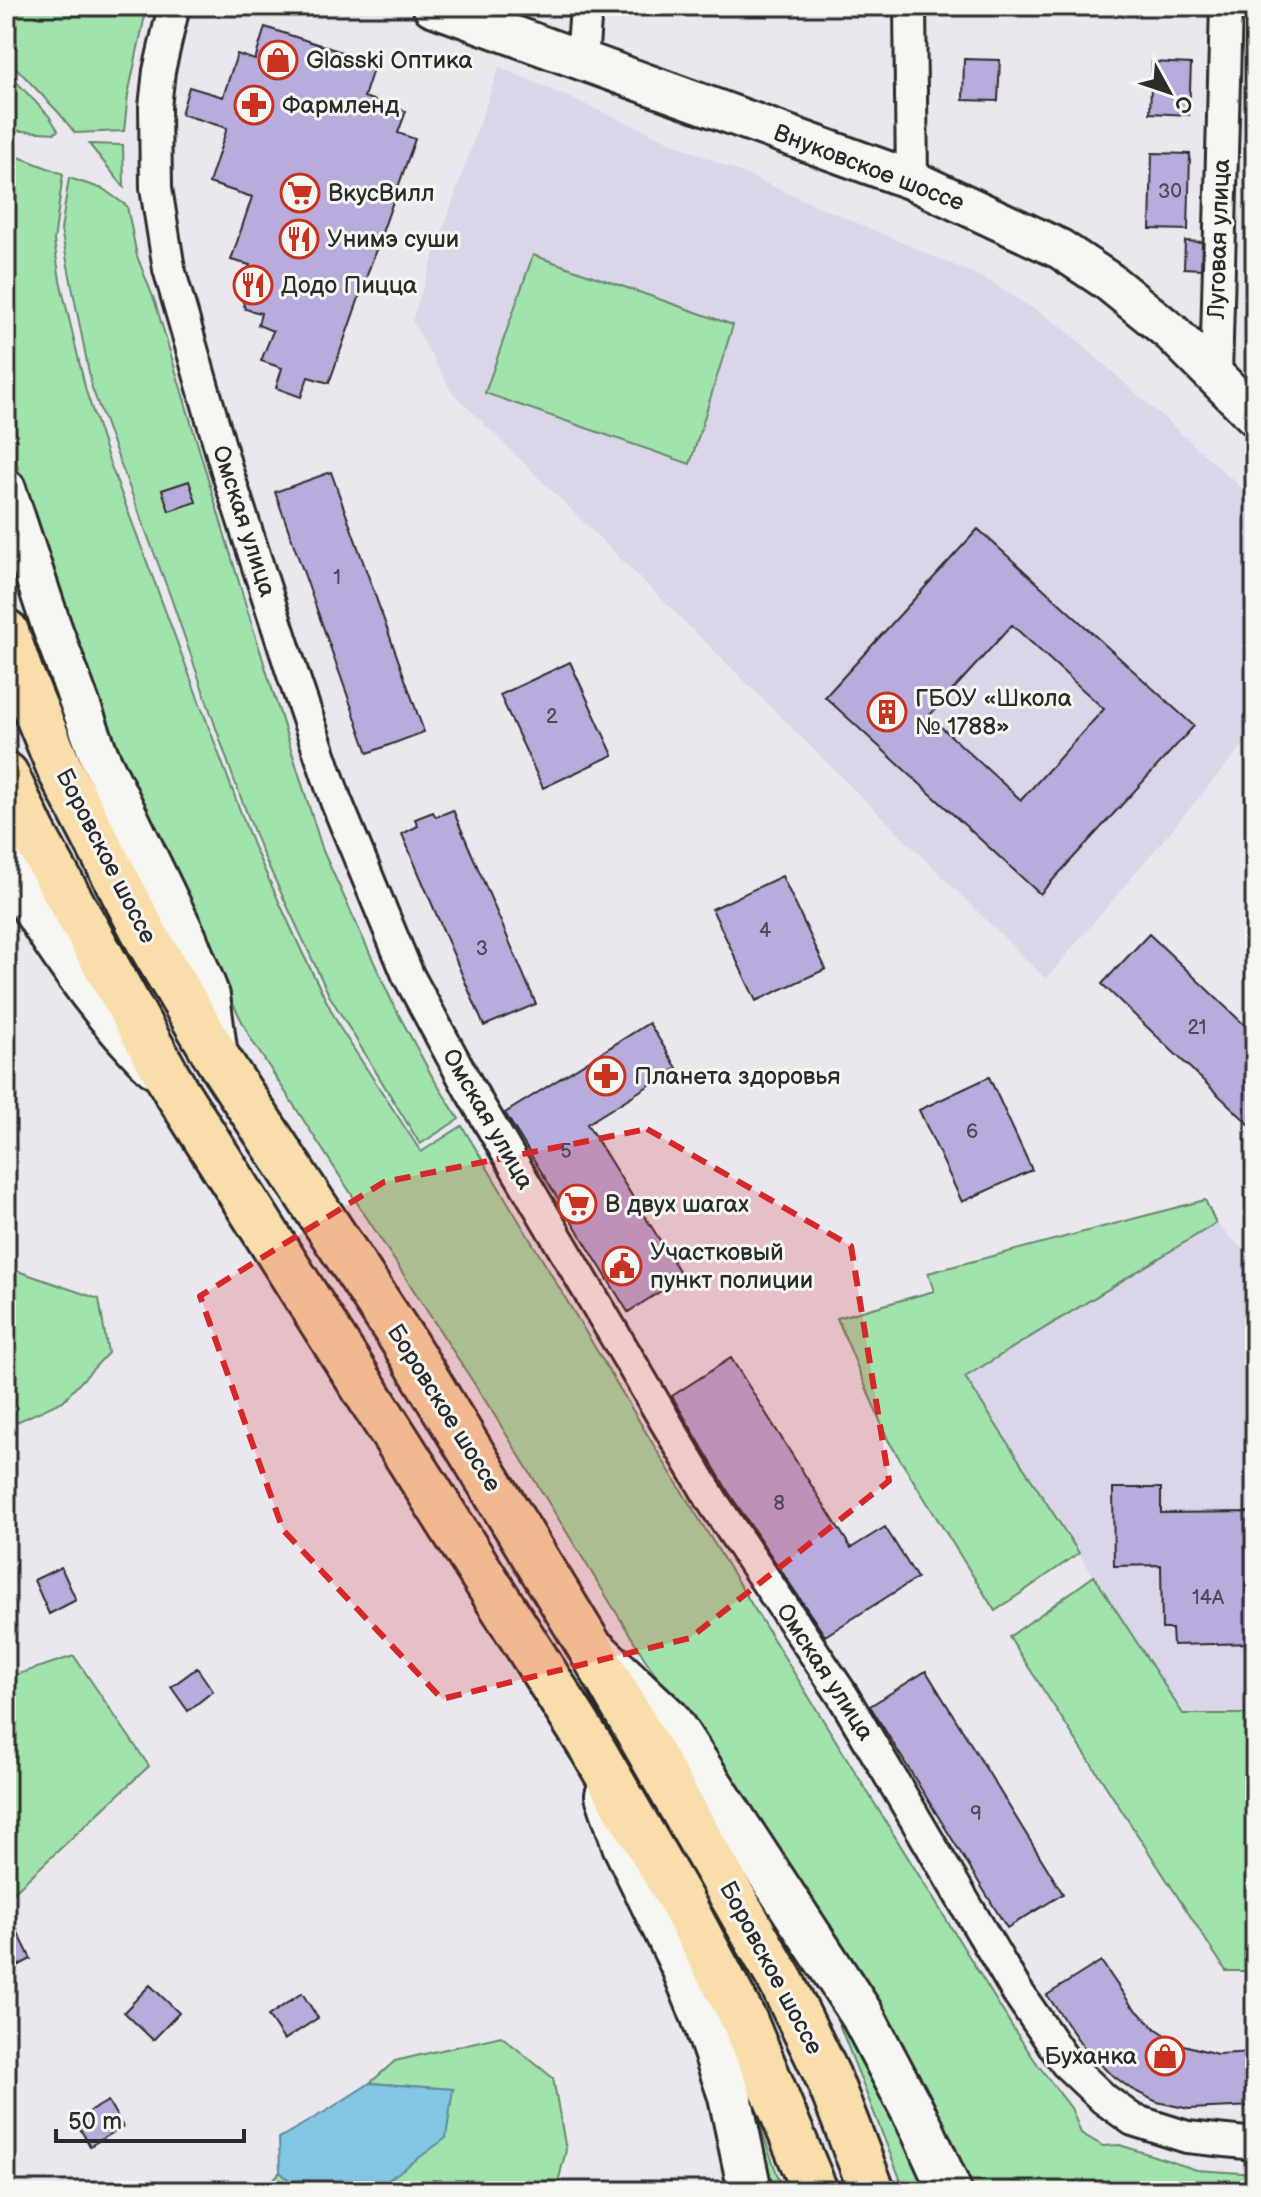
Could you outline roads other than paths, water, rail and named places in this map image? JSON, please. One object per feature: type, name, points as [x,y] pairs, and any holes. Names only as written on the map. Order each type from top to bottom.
[{"type":"main road","name":"Боровское шоссе","points":[[6,632],[31,701],[76,803],[147,938],[218,1059],[404,1342],[588,1644],[782,1983],[828,2077],[872,2191]]},
{"type":"main road","name":"Боровское шоссе","points":[[6,775],[33,833],[174,1088],[592,1748],[681,1901],[745,2022],[815,2191]]},
{"type":"main road","points":[[588,1644],[668,1719],[862,2015],[921,2127],[950,2191]]},
{"type":"main road","points":[[592,1748],[624,1845],[682,1965],[703,2017],[730,2096],[750,2191]]},
{"type":"street","name":"Омская улица","points":[[174,6],[159,71],[155,107],[156,188],[169,269],[227,471],[308,719],[336,801],[408,975],[470,1090],[713,1502],[843,1696],[1016,1990],[1066,2063],[1104,2099],[1133,2120],[1187,2137],[1255,2144]]},
{"type":"street","name":"Внуковское шоссе","points":[[432,6],[912,180],[1060,249],[1172,333],[1255,416]]},
{"type":"street","points":[[582,61],[586,6]]},
{"type":"street","points":[[910,6],[912,180]]},
{"type":"street","name":"Луговая улица","points":[[1216,376],[1226,6]]},
{"type":"street","points":[[6,489],[99,756],[187,938],[210,996],[218,1059]]},
{"type":"street","points":[[6,866],[41,926],[109,1021],[174,1088]]},
{"type":"water","points":[[370,2083],[453,2089],[446,2138],[387,2181],[364,2191],[302,2191],[280,2172],[279,2138]]},
{"type":"place","name":"Glasski Оптика","points":[[278,60]]},
{"type":"place","name":"Фармленд","points":[[254,105]]},
{"type":"place","name":"ВкусВилл","points":[[300,193]]},
{"type":"place","name":"Унимэ суши","points":[[299,239]]},
{"type":"place","name":"Додо Пицца","points":[[253,285]]},
{"type":"place","name":"ГБОУ «Школа № 1788»","points":[[887,712]]},
{"type":"place","name":"Планета здоровья","points":[[606,1076]]},
{"type":"place","name":"В двух шагах","points":[[577,1204]]},
{"type":"place","name":"Участковый пункт полиции","points":[[622,1266]]},
{"type":"place","name":"Буханка","points":[[1165,2056]]}]
